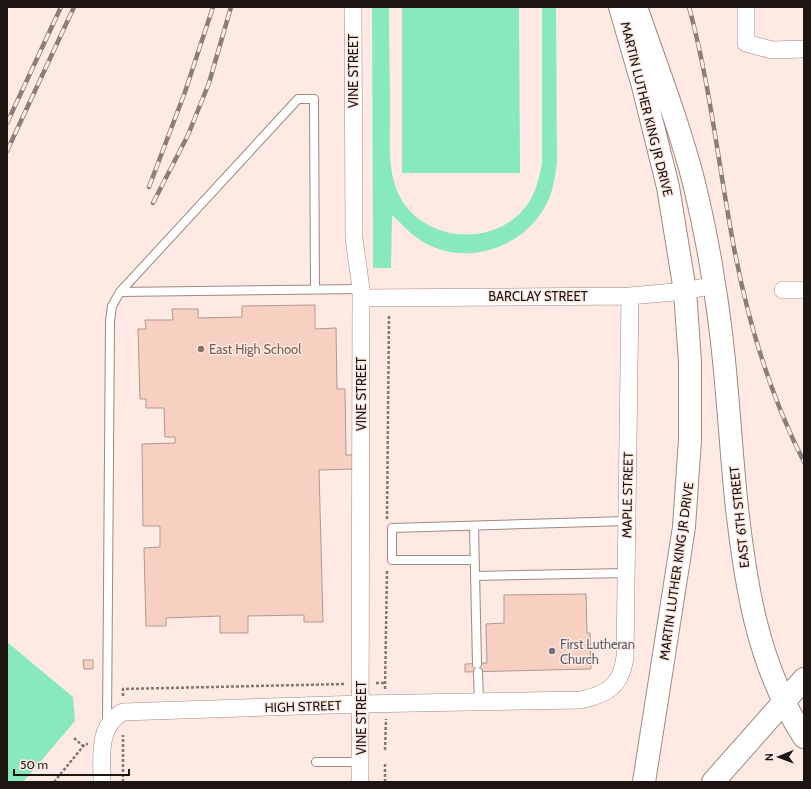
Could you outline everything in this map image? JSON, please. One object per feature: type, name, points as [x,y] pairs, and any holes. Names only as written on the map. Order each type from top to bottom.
[{"type":"main road","name":"MARTIN LUTHER KING JR DRIVE","points":[[620,7],[643,86],[667,180],[685,291],[690,396],[689,477],[677,582],[644,782]]},
{"type":"main road","name":"MARTIN LUTHER KING JR DRIVE","points":[[636,7],[694,182],[714,285]]},
{"type":"main road","name":"EAST 6TH STREET","points":[[714,285],[746,580],[758,638],[783,703],[804,737]]},
{"type":"main road","points":[[713,782],[804,679]]},
{"type":"street","name":"VINE STREET","points":[[353,7],[354,238],[361,293],[360,782]]},
{"type":"street","points":[[746,7],[746,43],[772,50],[804,49]]},
{"type":"street","name":"BARCLAY STREET","points":[[361,293],[630,296],[685,291],[714,285]]},
{"type":"street","points":[[783,290],[804,290]]},
{"type":"street","name":"MAPLE STREET","points":[[610,690],[618,682],[624,670],[625,657],[630,296]]},
{"type":"street","name":"HIGH STREET","points":[[115,724],[123,712],[133,711],[361,704],[581,700],[596,697],[610,690]]},
{"type":"street","points":[[102,782],[102,739],[115,724]]},
{"type":"lane","points":[[115,724],[110,321],[112,306],[120,292],[298,99],[314,99],[314,290]]},
{"type":"lane","points":[[120,292],[314,290],[361,293]]},
{"type":"lane","points":[[474,560],[392,560],[392,528],[627,521]]},
{"type":"lane","points":[[474,526],[479,702]]},
{"type":"lane","points":[[475,576],[626,573]]},
{"type":"lane","points":[[316,762],[361,762]]},
{"type":"path","points":[[387,520],[390,308]]},
{"type":"path","points":[[385,693],[387,566]]},
{"type":"path","points":[[376,683],[386,683]]},
{"type":"path","points":[[123,696],[123,689],[348,684]]},
{"type":"path","points":[[385,750],[386,714]]},
{"type":"path","points":[[115,724],[123,782]]},
{"type":"path","points":[[74,738],[83,746]]},
{"type":"path","points":[[54,782],[83,746],[85,744],[90,744]]},
{"type":"path","points":[[385,763],[385,782]]},
{"type":"green space","points":[[372,7],[389,7],[390,151],[391,168],[395,185],[404,204],[418,218],[435,228],[455,234],[475,234],[494,230],[512,220],[527,205],[535,190],[542,163],[542,7],[556,7],[557,163],[552,190],[546,205],[536,220],[524,232],[509,242],[493,249],[476,253],[459,253],[442,250],[420,240],[392,215],[391,268],[373,268]]},
{"type":"green space","points":[[402,7],[519,7],[520,173],[402,173]]},
{"type":"green space","points":[[7,642],[73,697],[75,721],[23,782],[7,782]]},
{"type":"building","points":[[315,305],[315,329],[336,328],[337,389],[345,389],[346,455],[353,455],[353,469],[319,470],[323,622],[304,622],[304,615],[248,616],[248,633],[220,633],[220,616],[166,618],[166,626],[146,626],[144,548],[160,547],[160,526],[143,526],[142,444],[175,443],[175,437],[165,437],[164,408],[146,408],[146,399],[140,399],[138,329],[146,329],[145,320],[173,320],[172,309],[198,309],[198,318],[242,317],[242,306]]},
{"type":"building","points":[[586,594],[587,633],[590,633],[591,669],[465,672],[465,664],[487,663],[486,624],[504,623],[504,595]]},
{"type":"building","points":[[83,660],[93,660],[93,669],[84,669]]},
{"type":"railway","points":[[7,123],[61,7]]},
{"type":"railway","points":[[7,151],[74,7]]},
{"type":"railway","points":[[149,187],[185,92],[213,7]]},
{"type":"railway","points":[[153,203],[188,135],[209,83],[231,7]]},
{"type":"railway","points":[[689,7],[703,68],[729,222],[747,307],[771,386],[804,462]]},
{"type":"place","name":"East High School","points":[[201,349]]},
{"type":"place","name":"First Lutheran Church","points":[[552,651]]}]
